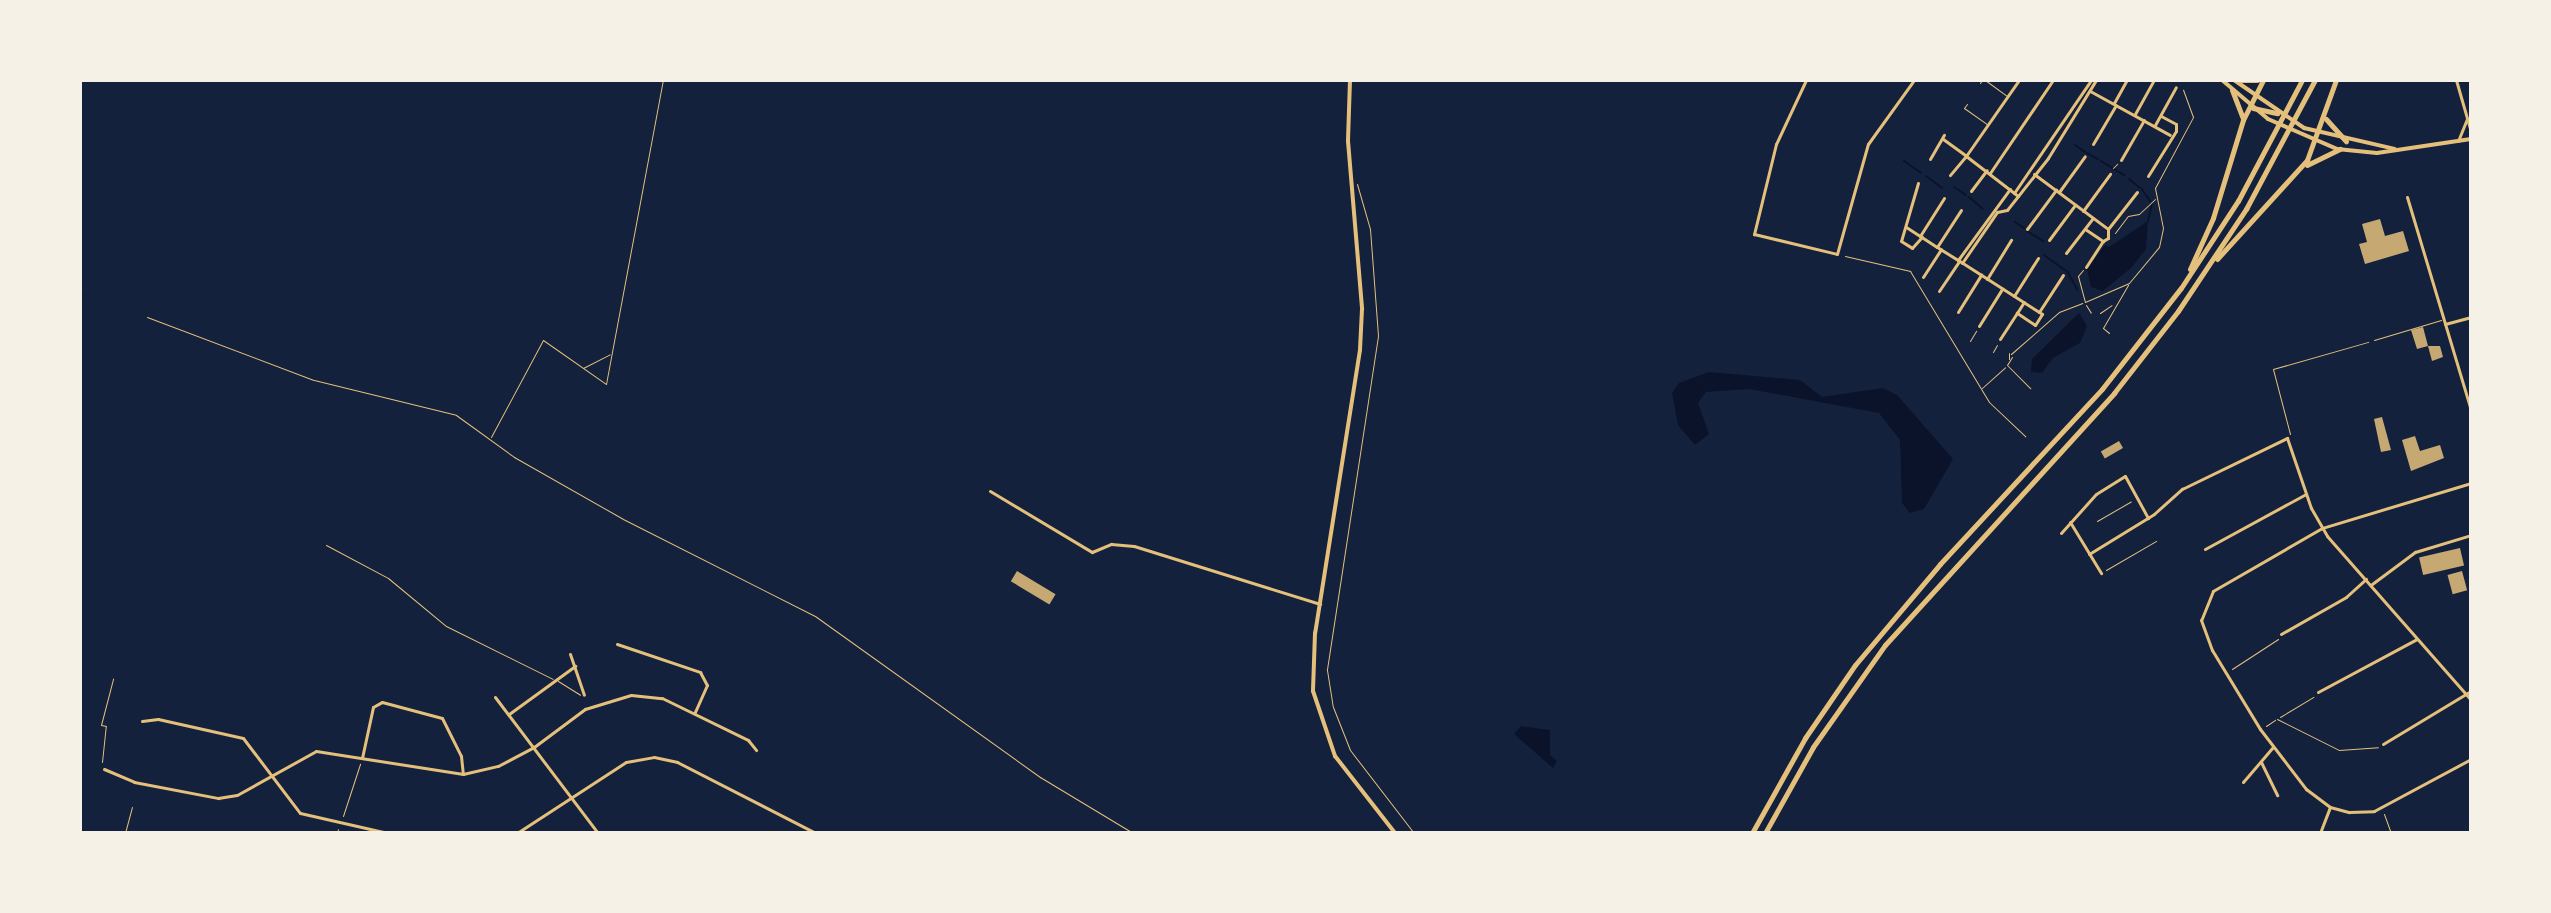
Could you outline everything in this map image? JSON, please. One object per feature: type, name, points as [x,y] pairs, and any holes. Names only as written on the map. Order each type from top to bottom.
[{"type":"highway","points":[[2181,288],[2213,218],[2243,120],[2253,108],[2260,80],[2236,80]]},
{"type":"highway","points":[[1752,833],[1829,701],[1885,627],[2102,389],[2181,288],[2273,138],[2302,80]]},
{"type":"highway","points":[[1765,833],[1813,747],[1885,645],[2123,382],[2213,261],[2283,143],[2315,80]]},
{"type":"highway","points":[[2297,173],[2317,143],[2336,80]]},
{"type":"highway","points":[[2232,90],[2243,120]]},
{"type":"highway","points":[[2253,108],[2277,113]]},
{"type":"highway","points":[[2326,118],[2346,141]]},
{"type":"highway","points":[[2213,261],[2297,173],[2319,155],[2340,149]]},
{"type":"street","points":[[1350,80],[1348,141],[1362,309],[1360,350],[1312,670],[1321,727],[1341,766],[1395,833]]},
{"type":"street","points":[[1806,80],[1776,144],[1754,234],[1837,254],[1868,144],[1914,80]]},
{"type":"street","points":[[1950,175],[1989,126],[2019,80]]},
{"type":"street","points":[[1971,191],[2053,80]]},
{"type":"street","points":[[1995,210],[2005,212],[2065,133],[2094,80]]},
{"type":"street","points":[[2093,144],[2127,80]]},
{"type":"street","points":[[2135,114],[2154,80]]},
{"type":"street","points":[[2222,80],[2253,108],[2317,143],[2340,149],[2401,150],[2471,139]]},
{"type":"street","points":[[2236,80],[2277,113],[2320,134],[2401,150]]},
{"type":"street","points":[[2456,80],[2471,132]]},
{"type":"street","points":[[2155,125],[2178,86]]},
{"type":"street","points":[[2088,90],[2170,135]]},
{"type":"street","points":[[2034,173],[2059,130],[2088,90]]},
{"type":"street","points":[[2148,176],[2176,124],[2161,116]]},
{"type":"street","points":[[2457,142],[2467,119]]},
{"type":"street","points":[[2121,160],[2144,120]]},
{"type":"street","points":[[2059,130],[2065,133]]},
{"type":"street","points":[[1930,159],[1944,137],[2016,194]]},
{"type":"street","points":[[2027,229],[2085,156]]},
{"type":"street","points":[[2034,173],[2108,229]]},
{"type":"street","points":[[2083,211],[2110,174]]},
{"type":"street","points":[[1918,183],[1901,241],[1912,248],[1944,198]]},
{"type":"street","points":[[1939,291],[2010,189]]},
{"type":"street","points":[[2086,267],[2108,238],[2108,229],[2137,192]]},
{"type":"street","points":[[2407,197],[2471,411]]},
{"type":"street","points":[[2049,240],[2075,205]]},
{"type":"street","points":[[1923,277],[1961,210]]},
{"type":"street","points":[[2066,253],[2093,218]]},
{"type":"street","points":[[1906,227],[2039,312]]},
{"type":"street","points":[[2085,229],[2103,241]]},
{"type":"street","points":[[1987,279],[2011,240]]},
{"type":"street","points":[[2014,296],[2038,258]]},
{"type":"street","points":[[1958,312],[1981,275]]},
{"type":"street","points":[[2017,313],[2035,325],[2039,312],[2063,275]]},
{"type":"street","points":[[1979,326],[2002,289]]},
{"type":"street","points":[[2000,339],[2024,302]]},
{"type":"street","points":[[2444,322],[2471,317]]},
{"type":"street","points":[[2089,554],[2148,518],[2182,489],[2282,437],[2290,440],[2306,494],[2322,528],[2417,639],[2469,693],[2471,700]]},
{"type":"street","points":[[2061,533],[2096,494],[2125,476],[2148,518]]},
{"type":"street","points":[[2471,483],[2322,528],[2208,596],[2202,629],[2273,747],[2306,789],[2330,807],[2362,813],[2382,807],[2471,759]]},
{"type":"street","points":[[990,491],[1092,552],[1111,544],[1134,546],[1320,604]]},
{"type":"street","points":[[2205,549],[2306,494]]},
{"type":"street","points":[[2070,522],[2101,573]]},
{"type":"street","points":[[2371,585],[2415,552],[2471,535]]},
{"type":"street","points":[[2281,634],[2346,597],[2366,579]]},
{"type":"street","points":[[2318,694],[2417,639]]},
{"type":"street","points":[[617,644],[700,672],[707,685],[695,712]]},
{"type":"street","points":[[570,654],[584,695]]},
{"type":"street","points":[[509,714],[575,666]]},
{"type":"street","points":[[2383,744],[2469,693]]},
{"type":"street","points":[[495,697],[598,833]]},
{"type":"street","points":[[104,769],[134,782],[218,798],[237,795],[316,751],[463,774],[498,766],[534,747],[580,712],[618,697],[662,698],[748,740],[756,750]]},
{"type":"street","points":[[362,758],[373,707],[382,702],[442,718],[461,756],[463,774]]},
{"type":"street","points":[[142,721],[158,719],[243,738],[300,813],[339,826],[388,833]]},
{"type":"street","points":[[2243,782],[2273,747]]},
{"type":"street","points":[[517,833],[573,800],[626,762],[654,757],[677,762],[816,833]]},
{"type":"street","points":[[2261,762],[2277,795]]},
{"type":"street","points":[[2322,831],[2330,807]]},
{"type":"street","points":[[635,833],[673,833]]},
{"type":"lane","points":[[1982,81],[2009,96]]},
{"type":"lane","points":[[1967,104],[1963,110],[1989,126]]},
{"type":"lane","points":[[2374,340],[2444,322]]},
{"type":"lane","points":[[326,545],[388,578],[446,626],[584,695]]},
{"type":"lane","points":[[125,833],[132,807]]},
{"type":"lane","points":[[337,833],[339,826]]},
{"type":"path","points":[[490,439],[543,340],[606,384],[663,80]]},
{"type":"path","points":[[2109,333],[2103,328],[2114,304],[2149,263],[2163,238],[2155,188],[2164,167],[2192,127],[2193,109],[2178,86]]},
{"type":"path","points":[[2176,124],[2192,127]]},
{"type":"path","points":[[2110,174],[2117,164]]},
{"type":"path","points":[[1356,171],[1370,229],[1378,336],[1327,670],[1333,707],[1350,750],[1414,833]]},
{"type":"path","points":[[2103,241],[2107,244],[2128,216],[2139,214],[2157,197]]},
{"type":"path","points":[[1840,255],[1910,271],[1980,389],[2025,436]]},
{"type":"path","points":[[2086,267],[2078,276],[2091,313]]},
{"type":"path","points":[[1980,389],[2007,365],[2011,354],[2059,312],[2129,283]]},
{"type":"path","points":[[2100,313],[2114,304]]},
{"type":"path","points":[[2087,307],[2095,310]]},
{"type":"path","points":[[147,317],[314,380],[456,415],[623,519],[815,616],[1040,777],[1133,833]]},
{"type":"path","points":[[1970,341],[1979,326]]},
{"type":"path","points":[[1993,352],[2000,339]]},
{"type":"path","points":[[2290,437],[2273,369],[2374,340]]},
{"type":"path","points":[[583,368],[612,353]]},
{"type":"path","points":[[2007,365],[2030,388]]},
{"type":"path","points":[[2097,521],[2137,498]]},
{"type":"path","points":[[2101,573],[2156,541]]},
{"type":"path","points":[[2226,673],[2275,644],[2281,634]]},
{"type":"path","points":[[104,769],[100,758],[106,726],[101,725],[113,679]]},
{"type":"path","points":[[2263,728],[2318,694]]},
{"type":"path","points":[[2277,719],[2339,750],[2356,752],[2383,744]]},
{"type":"path","points":[[339,826],[359,766]]},
{"type":"path","points":[[2382,807],[2391,833]]},
{"type":"water","points":[[2148,221],[2146,249],[2131,268],[2103,291],[2091,287],[2087,269],[2105,245],[2109,247]]},
{"type":"water","points":[[2079,313],[2087,326],[2080,343],[2053,358],[2042,373],[2031,372],[2032,359]]},
{"type":"water","points":[[1709,372],[1800,380],[1822,397],[1883,388],[1897,395],[1953,459],[1924,509],[1910,513],[1902,503],[1900,440],[1879,413],[1749,389],[1706,392],[1698,403],[1709,434],[1695,445],[1678,425],[1672,393],[1679,383]]},
{"type":"water","points":[[1521,726],[1550,730],[1550,755],[1557,761],[1553,768],[1514,734]]},
{"type":"building","points":[[2380,219],[2385,236],[2403,231],[2409,251],[2365,264],[2359,244],[2367,242],[2362,224]]},
{"type":"building","points":[[2423,327],[2428,346],[2417,349],[2411,330]]},
{"type":"building","points":[[2428,346],[2440,346],[2443,357],[2432,361]]},
{"type":"building","points":[[2382,417],[2391,450],[2381,452],[2374,419]]},
{"type":"building","points":[[2415,436],[2420,451],[2440,445],[2444,458],[2411,471],[2402,440]]},
{"type":"building","points":[[2119,441],[2123,448],[2105,458],[2101,452]]},
{"type":"building","points":[[2460,548],[2464,566],[2423,575],[2419,557]]},
{"type":"building","points":[[1017,571],[1056,594],[1049,604],[1011,581]]},
{"type":"building","points":[[2462,571],[2467,590],[2453,594],[2448,575]]},
{"type":"waterway","points":[[2075,145],[2085,152]]},
{"type":"waterway","points":[[2087,153],[2098,159]]},
{"type":"waterway","points":[[1904,161],[1921,173]]},
{"type":"waterway","points":[[2101,161],[2112,168]]},
{"type":"waterway","points":[[2114,169],[2124,175]]},
{"type":"waterway","points":[[1926,176],[1942,188]]},
{"type":"waterway","points":[[2129,179],[2139,187]]},
{"type":"waterway","points":[[1954,187],[1966,195]]},
{"type":"waterway","points":[[2141,188],[2150,201]]},
{"type":"waterway","points":[[1969,197],[1983,209]]},
{"type":"waterway","points":[[2148,221],[2152,203]]},
{"type":"waterway","points":[[2015,222],[2024,228]]},
{"type":"waterway","points":[[2027,231],[2043,241]]},
{"type":"waterway","points":[[2044,255],[2065,270]]},
{"type":"waterway","points":[[2067,271],[2077,289]]},
{"type":"waterway","points":[[80,298],[82,293]]}]
